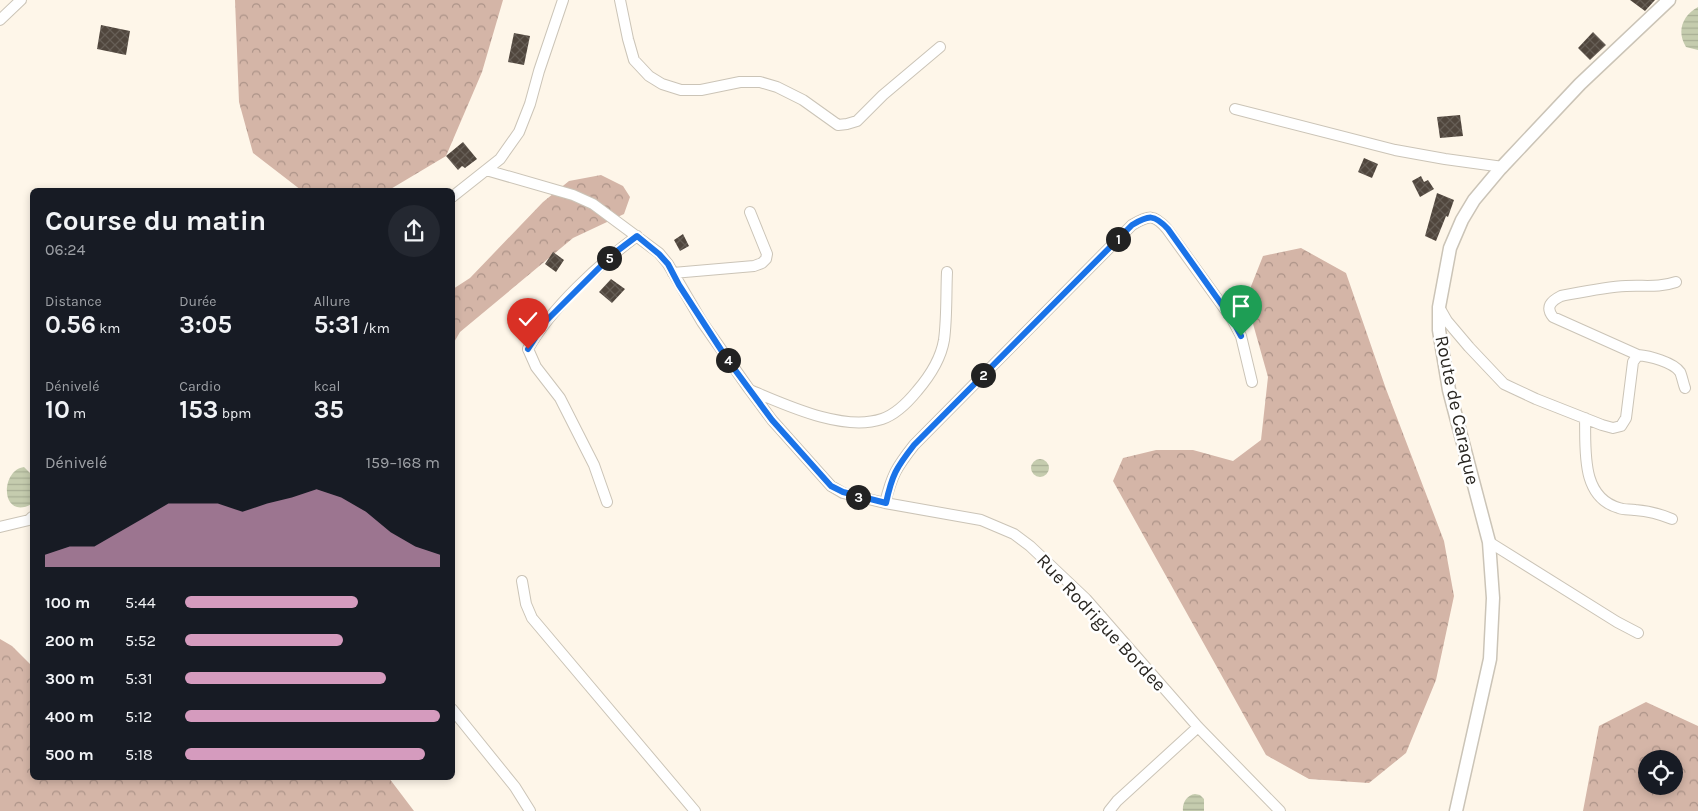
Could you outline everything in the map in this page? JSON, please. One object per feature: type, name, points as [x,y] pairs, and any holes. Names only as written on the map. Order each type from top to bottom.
[{"type":"street","points":[[0,20],[20,0]]},
{"type":"street","points":[[455,195],[500,158],[520,132],[563,0]]},
{"type":"street","points":[[620,0],[634,60],[649,76],[662,84],[681,90],[701,90],[740,82],[760,82],[777,87],[803,100],[838,124],[848,124],[857,121],[883,95],[940,47]]},
{"type":"street","name":"Route de Caraque","points":[[1456,811],[1490,659],[1493,598],[1489,542],[1449,390],[1439,330],[1439,308],[1450,248],[1462,220],[1474,200],[1503,167],[1580,84],[1668,0]]},
{"type":"street","points":[[1235,109],[1395,150],[1503,167]]},
{"type":"street","name":"Rue Rodrigue Bordee","points":[[486,170],[582,199],[637,236],[659,254],[668,264],[702,322],[749,389],[772,420],[831,486],[843,492],[886,503],[981,520],[1014,534],[1030,546],[1086,599],[1198,727],[1280,811]]},
{"type":"street","points":[[673,273],[762,264],[767,254],[750,212]]},
{"type":"street","points":[[886,503],[892,479],[898,466],[914,445],[1132,225],[1146,217],[1153,217],[1168,229],[1232,319],[1241,336],[1252,382]]},
{"type":"street","points":[[607,502],[594,465],[560,398],[536,367],[528,349],[546,321],[612,255],[637,236]]},
{"type":"street","points":[[749,389],[802,412],[856,422],[883,419],[900,409],[925,382],[940,354],[944,333],[947,272]]},
{"type":"street","points":[[1676,282],[1664,286],[1628,286],[1561,296],[1552,300],[1549,307],[1553,318],[1638,356],[1650,356],[1676,367],[1680,372],[1685,388]]},
{"type":"street","points":[[1439,308],[1447,321],[1469,347],[1504,384],[1536,399],[1613,428],[1620,426],[1626,418],[1633,362],[1635,357],[1638,356]]},
{"type":"street","points":[[1585,418],[1586,466],[1592,484],[1599,496],[1619,508],[1651,512],[1672,519]]},
{"type":"street","points":[[0,527],[30,519]]},
{"type":"street","points":[[1489,542],[1617,622],[1638,633]]},
{"type":"street","points":[[522,581],[526,604],[532,618],[695,811]]},
{"type":"street","points":[[455,713],[515,787],[530,811]]},
{"type":"street","points":[[1109,811],[1198,727]]},
{"type":"green space","points":[[235,0],[503,0],[482,72],[446,156],[392,188],[298,188],[253,153],[239,102]]},
{"type":"green space","points":[[601,175],[623,186],[630,197],[624,214],[573,238],[460,332],[455,341],[455,288],[470,278],[543,202],[569,181]]},
{"type":"green space","points":[[1301,248],[1346,273],[1386,389],[1444,541],[1454,596],[1436,680],[1406,753],[1369,783],[1309,779],[1266,755],[1113,481],[1123,458],[1156,450],[1193,450],[1233,461],[1261,440],[1268,377],[1246,299],[1263,256]]},
{"type":"green space","points":[[0,639],[12,646],[30,664],[30,780],[391,780],[414,811],[0,811]]},
{"type":"green space","points":[[1646,702],[1698,726],[1698,811],[1583,811],[1599,726]]},
{"type":"shaded area","points":[[1698,7],[1698,50],[1686,47],[1681,29],[1688,14]]},
{"type":"shaded area","points":[[1036,459],[1044,459],[1049,464],[1047,475],[1036,477],[1031,472],[1031,464]]},
{"type":"shaded area","points":[[24,467],[30,473],[30,505],[21,507],[14,506],[9,501],[7,493],[11,476],[16,470]]},
{"type":"shaded area","points":[[1195,794],[1200,795],[1204,799],[1204,811],[1183,811],[1183,805],[1186,800]]},
{"type":"building","points":[[1630,0],[1655,0],[1645,11]]},
{"type":"building","points":[[101,25],[130,31],[126,55],[97,49]]},
{"type":"building","points":[[1593,32],[1606,45],[1590,60],[1578,48]]},
{"type":"building","points":[[514,33],[530,36],[524,65],[508,62]]},
{"type":"building","points":[[1460,115],[1463,136],[1440,138],[1437,117]]},
{"type":"building","points":[[463,142],[477,159],[465,168],[462,166],[458,170],[446,156]]},
{"type":"building","points":[[1364,158],[1378,164],[1372,178],[1358,172]]},
{"type":"building","points":[[1421,176],[1424,182],[1428,180],[1434,189],[1420,197],[1412,181]]},
{"type":"building","points":[[1437,193],[1454,200],[1436,241],[1425,236]]},
{"type":"building","points":[[683,234],[689,246],[680,251],[674,240]]},
{"type":"building","points":[[553,252],[564,260],[556,272],[545,264]]},
{"type":"building","points":[[611,279],[625,289],[612,303],[599,292]]},
{"type":"building","points":[[522,309],[532,322],[517,330],[509,320]]},
{"type":"route","points":[[528,349],[546,321],[612,255],[637,236],[668,264],[679,285],[727,359],[772,420],[831,486],[843,492],[886,503],[892,479],[898,466],[914,445],[1132,225],[1146,217],[1153,217],[1168,229],[1232,319],[1241,336]]}]
